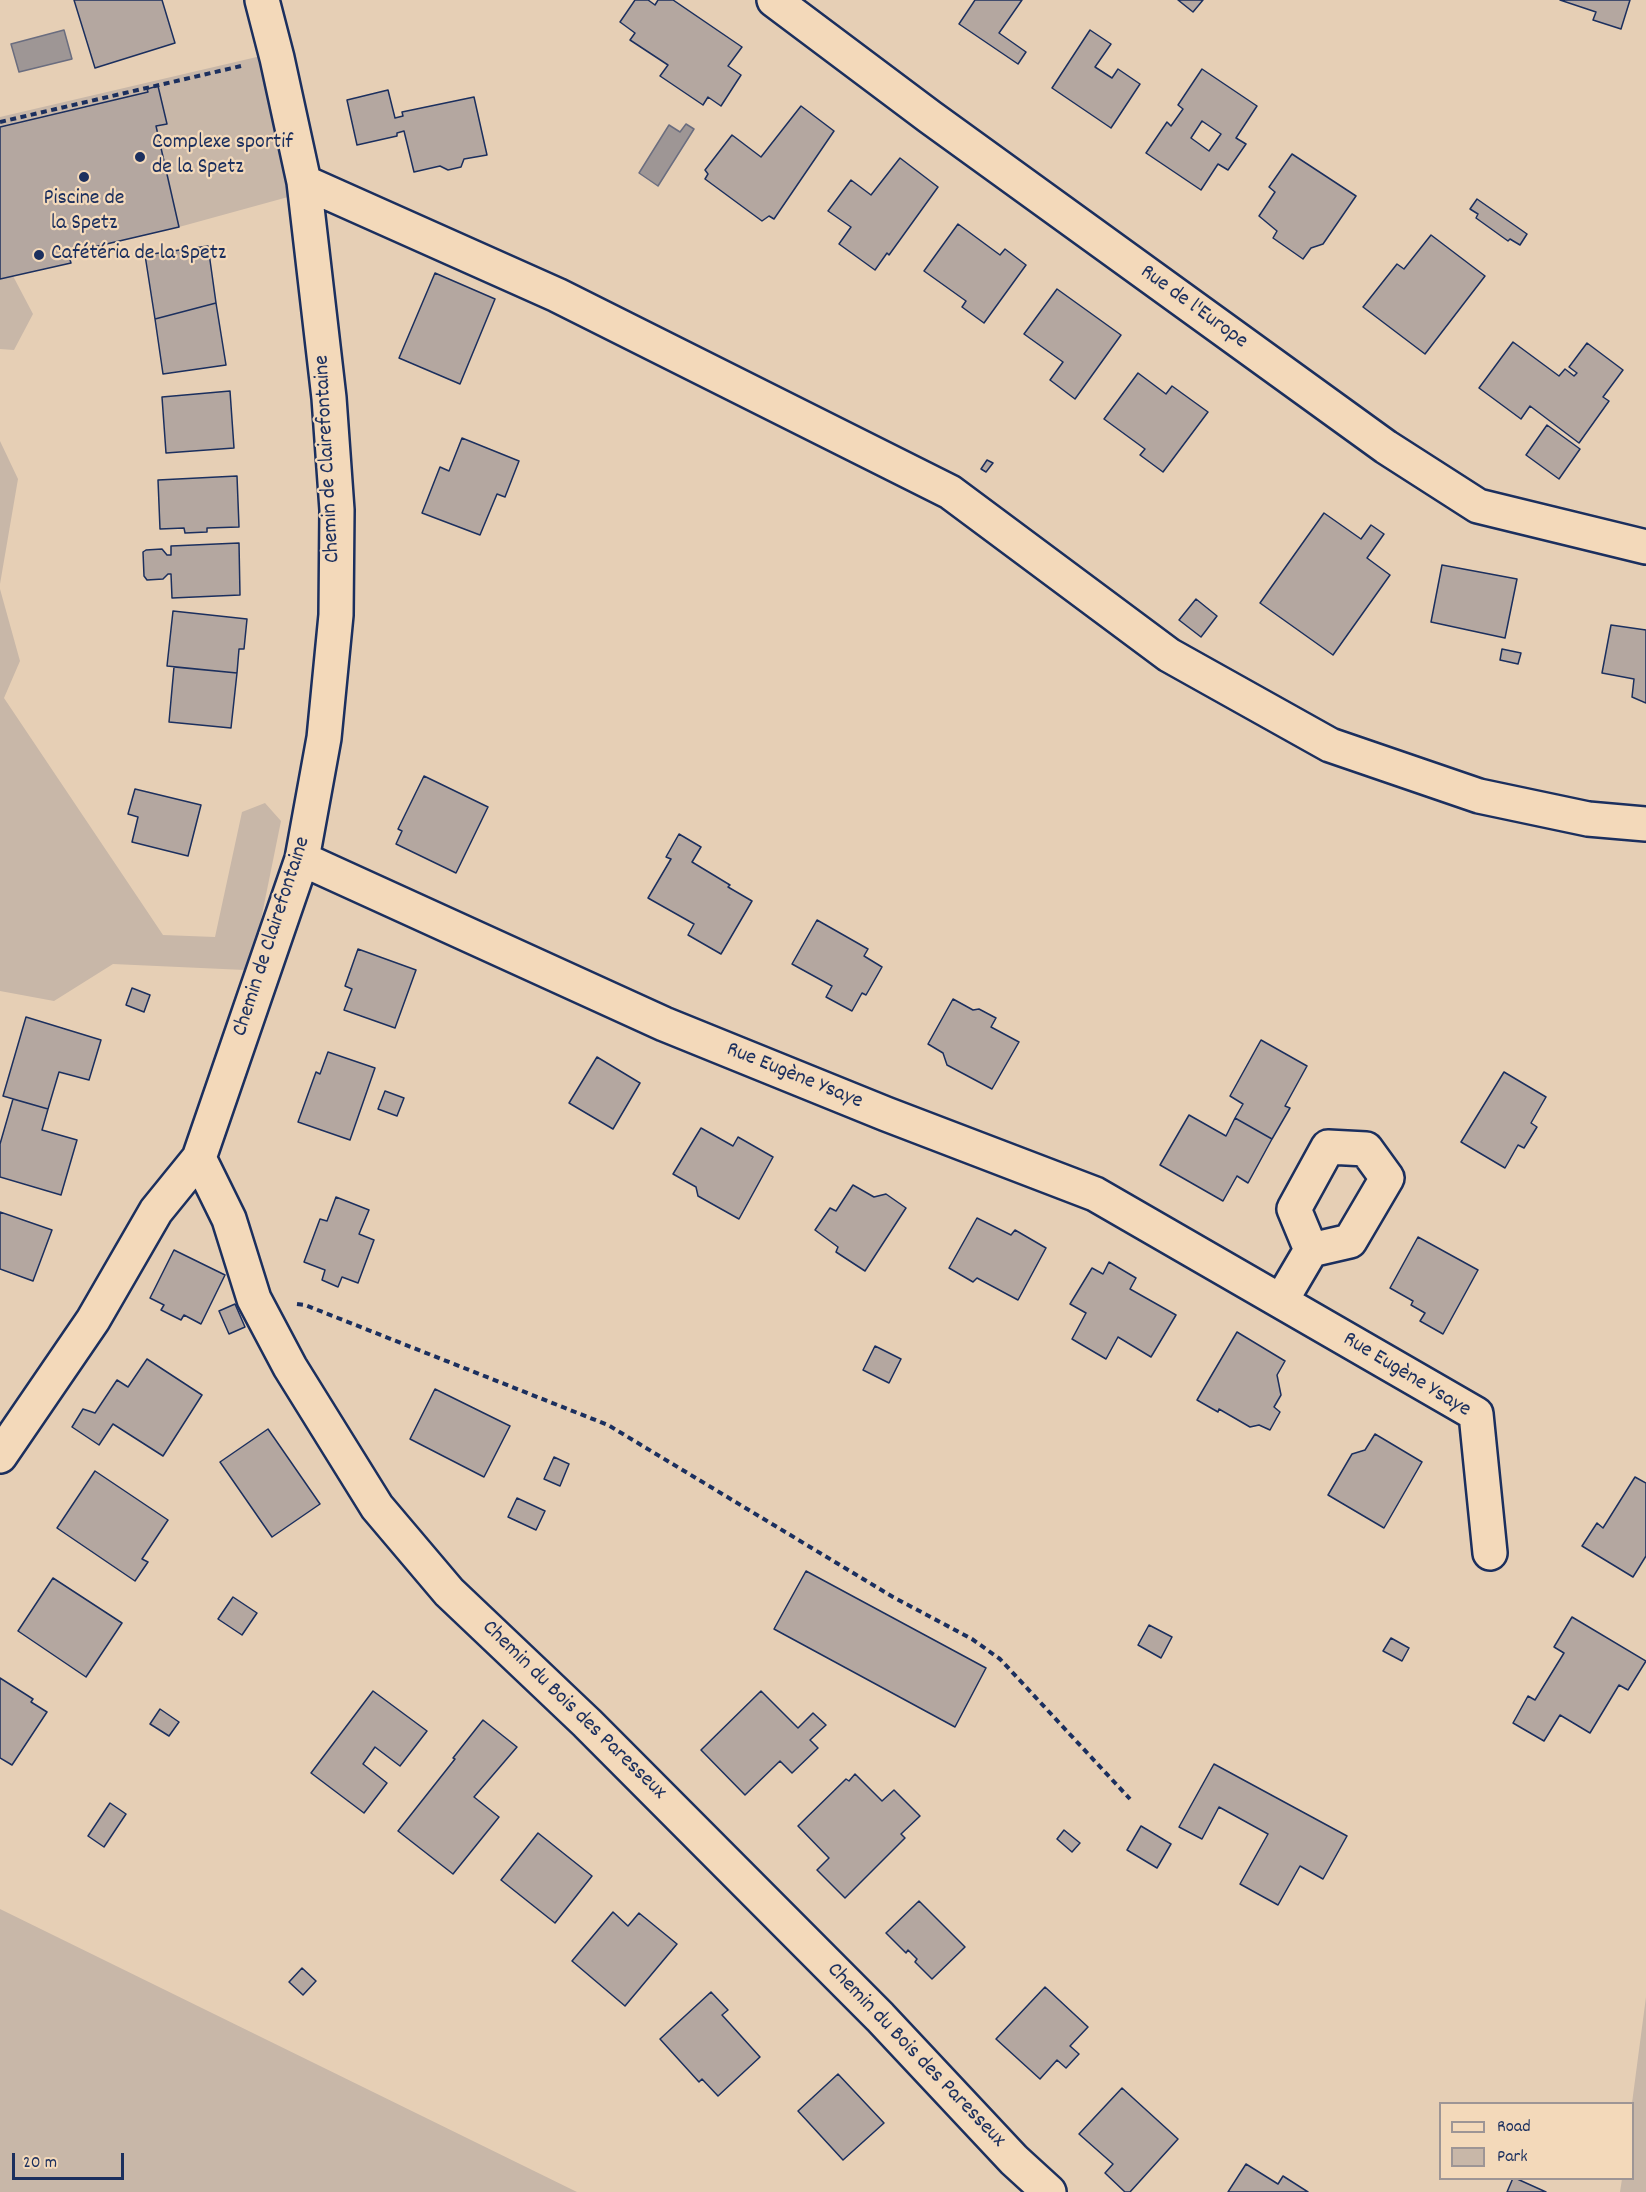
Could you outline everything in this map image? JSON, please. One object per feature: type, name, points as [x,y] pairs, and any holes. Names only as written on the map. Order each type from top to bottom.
[{"type":"street","name":"Chemin de Clairefontaine","points":[[0,1456],[93,1320],[156,1211],[199,1158],[302,859],[326,727],[336,615],[337,522],[329,398],[304,182],[277,57],[261,0]]},
{"type":"street","name":"Rue de l'Europe","points":[[774,0],[940,124],[1386,447],[1478,506],[1646,547]]},
{"type":"street","points":[[304,182],[557,295],[950,492],[1169,655],[1330,745],[1479,796],[1588,819],[1646,824]]},
{"type":"street","name":"Rue Eugène Ysaye","points":[[302,859],[684,1032],[1095,1194],[1476,1414],[1490,1554]]},
{"type":"street","name":"Chemin du Bois des Paresseux","points":[[199,1158],[229,1219],[254,1299],[290,1367],[377,1507],[449,1592],[595,1731],[871,2008],[1014,2160],[1048,2192]]},
{"type":"street","points":[[1281,1301],[1311,1250]]},
{"type":"path","points":[[0,122],[277,57]]},
{"type":"path","points":[[254,1299],[305,1305],[608,1425],[893,1597],[972,1639],[1000,1659],[1130,1799]]},
{"type":"green space","name":"Complexe sportif de la Spetz","points":[[261,56],[288,197],[179,227],[69,253],[71,263],[13,276],[33,314],[14,350],[0,349],[0,117]]},
{"type":"green space","points":[[0,441],[18,479],[0,584]]},
{"type":"green space","points":[[0,589],[20,661],[4,698],[163,935],[215,937],[242,812],[265,803],[281,821],[255,949],[245,970],[113,964],[54,1001],[0,991]]},
{"type":"green space","points":[[0,1909],[577,2192],[0,2192]]},
{"type":"green space","points":[[1646,1997],[1646,2192],[1620,2192],[1622,2180],[1634,2180],[1634,2102],[1632,2102]]},
{"type":"shaded area","points":[[64,30],[72,59],[19,72],[11,44]]},
{"type":"shaded area","points":[[686,124],[694,129],[658,186],[639,173],[669,125],[680,132]]},
{"type":"building","points":[[74,0],[162,0],[175,43],[95,68]]},
{"type":"building","points":[[635,0],[648,0],[655,5],[658,0],[673,0],[742,47],[728,66],[741,75],[721,106],[708,97],[703,105],[660,76],[668,65],[630,40],[635,33],[620,22]]},
{"type":"building","points":[[975,0],[1022,0],[999,33],[1026,52],[1018,64],[959,24]]},
{"type":"building","points":[[1178,0],[1203,0],[1193,12]]},
{"type":"building","points":[[1560,0],[1630,0],[1621,29],[1593,20],[1596,12]]},
{"type":"building","points":[[1090,30],[1111,44],[1095,67],[1112,78],[1118,69],[1140,84],[1111,128],[1052,88]]},
{"type":"building","points":[[1202,69],[1257,106],[1236,138],[1246,144],[1228,170],[1218,164],[1201,190],[1146,153],[1167,122],[1171,126],[1183,109],[1178,105]],"holes":[[[1202,121],[1221,134],[1209,151],[1191,138]]]},
{"type":"building","name":"Piscine de la Spetz","points":[[158,86],[167,124],[156,126],[179,227],[68,253],[71,263],[0,279],[0,127],[148,92],[147,89]]},
{"type":"building","points":[[388,90],[395,118],[403,116],[402,112],[474,97],[487,155],[464,159],[461,167],[448,170],[440,166],[414,172],[404,131],[397,133],[397,136],[357,145],[347,100]]},
{"type":"building","points":[[801,106],[834,131],[774,219],[769,216],[762,221],[705,179],[708,174],[705,170],[732,135],[761,157]]},
{"type":"building","points":[[1292,154],[1356,196],[1323,244],[1311,248],[1303,259],[1273,238],[1277,231],[1259,216],[1275,192],[1269,187]]},
{"type":"building","points":[[900,158],[938,187],[889,255],[887,253],[875,270],[839,244],[851,227],[828,211],[851,180],[871,195]]},
{"type":"building","points":[[1477,199],[1527,234],[1520,245],[1510,239],[1508,241],[1476,218],[1478,214],[1470,209]]},
{"type":"building","points":[[958,224],[1000,255],[1005,249],[1026,265],[984,323],[962,307],[966,301],[924,271]]},
{"type":"building","points":[[1431,235],[1485,276],[1425,354],[1363,307],[1397,264],[1404,269]]},
{"type":"building","points":[[208,246],[216,303],[155,319],[145,255]]},
{"type":"building","points":[[435,273],[495,299],[460,384],[399,358]]},
{"type":"building","points":[[1057,289],[1121,335],[1075,399],[1050,380],[1063,362],[1024,334]]},
{"type":"building","points":[[216,303],[226,365],[163,374],[155,319]]},
{"type":"building","points":[[1513,342],[1559,376],[1565,369],[1574,376],[1577,373],[1569,367],[1587,343],[1623,370],[1603,397],[1609,401],[1579,443],[1530,406],[1521,419],[1479,388]]},
{"type":"building","points":[[1138,373],[1166,394],[1172,386],[1208,412],[1163,472],[1140,455],[1145,449],[1104,419]]},
{"type":"building","points":[[230,391],[234,448],[166,453],[162,397]]},
{"type":"building","points":[[1547,425],[1580,449],[1559,479],[1526,455]]},
{"type":"building","points":[[462,438],[519,461],[505,497],[497,494],[480,535],[422,513],[440,467],[449,471]]},
{"type":"building","points":[[987,460],[993,463],[986,472],[981,469]]},
{"type":"building","points":[[237,476],[239,527],[207,528],[207,532],[185,533],[184,528],[160,529],[158,480]]},
{"type":"building","points":[[1324,513],[1361,539],[1371,525],[1384,534],[1367,558],[1390,575],[1333,655],[1260,603]]},
{"type":"building","points":[[239,543],[240,595],[172,598],[171,574],[163,579],[147,580],[144,576],[143,552],[146,550],[162,549],[167,555],[171,555],[171,546]]},
{"type":"building","points":[[1442,565],[1517,579],[1505,638],[1431,622]]},
{"type":"building","points":[[1196,599],[1217,616],[1201,637],[1179,620]]},
{"type":"building","points":[[173,611],[247,619],[244,649],[239,649],[237,673],[167,666]]},
{"type":"building","points":[[1611,625],[1646,630],[1646,703],[1632,697],[1634,679],[1602,673]]},
{"type":"building","points":[[1502,649],[1521,653],[1518,664],[1500,660]]},
{"type":"building","points":[[174,667],[237,673],[231,728],[169,722]]},
{"type":"building","points":[[424,776],[488,807],[456,873],[396,844],[402,831],[398,829]]},
{"type":"building","points":[[135,789],[201,805],[188,856],[132,842],[138,817],[128,814]]},
{"type":"building","points":[[679,834],[701,847],[692,862],[752,901],[721,954],[688,935],[694,924],[648,898],[671,859],[666,857]]},
{"type":"building","points":[[817,920],[868,949],[864,956],[882,967],[866,995],[862,993],[852,1011],[826,997],[832,986],[792,964]]},
{"type":"building","points":[[358,949],[416,970],[395,1028],[344,1010],[352,989],[345,986]]},
{"type":"building","points":[[132,988],[150,995],[144,1012],[126,1005]]},
{"type":"building","points":[[953,999],[973,1010],[979,1009],[996,1018],[991,1027],[1019,1042],[992,1089],[947,1065],[943,1053],[928,1044]]},
{"type":"building","points":[[26,1017],[101,1040],[89,1080],[59,1072],[48,1109],[3,1096]]},
{"type":"building","points":[[1261,1040],[1307,1066],[1285,1106],[1290,1108],[1272,1139],[1235,1118],[1243,1104],[1230,1096]]},
{"type":"building","points":[[328,1052],[375,1068],[350,1140],[298,1122],[316,1072],[320,1074]]},
{"type":"building","points":[[597,1057],[640,1083],[613,1129],[569,1103]]},
{"type":"building","points":[[1504,1072],[1546,1097],[1531,1123],[1537,1127],[1524,1148],[1518,1145],[1505,1168],[1461,1142]]},
{"type":"building","points":[[385,1091],[404,1098],[397,1116],[378,1109]]},
{"type":"building","points":[[13,1099],[48,1109],[42,1130],[77,1140],[61,1195],[0,1177],[0,1144]]},
{"type":"building","points":[[1189,1115],[1226,1136],[1235,1118],[1272,1139],[1248,1183],[1237,1176],[1223,1201],[1160,1165]]},
{"type":"building","points":[[701,1128],[733,1146],[738,1137],[773,1157],[739,1219],[698,1196],[696,1187],[673,1174]]},
{"type":"building","points":[[853,1185],[874,1197],[886,1194],[906,1208],[865,1271],[836,1252],[838,1247],[815,1230],[830,1208],[836,1211]]},
{"type":"building","points":[[336,1197],[369,1210],[359,1234],[374,1240],[358,1283],[342,1277],[338,1287],[322,1280],[325,1270],[304,1262],[320,1219],[327,1221]]},
{"type":"building","points":[[0,1212],[52,1230],[33,1281],[0,1269]]},
{"type":"building","points":[[977,1218],[1011,1235],[1015,1230],[1046,1248],[1018,1300],[977,1278],[973,1282],[949,1268]]},
{"type":"building","points":[[1418,1237],[1478,1270],[1443,1334],[1420,1321],[1425,1313],[1411,1305],[1413,1301],[1390,1288]]},
{"type":"building","points":[[174,1250],[225,1275],[201,1324],[184,1315],[181,1320],[161,1310],[164,1305],[150,1298]]},
{"type":"building","points":[[1109,1262],[1136,1278],[1130,1289],[1176,1315],[1151,1357],[1118,1337],[1106,1359],[1072,1339],[1086,1313],[1070,1304],[1092,1268],[1103,1274]]},
{"type":"building","points":[[235,1304],[245,1327],[229,1334],[219,1311]]},
{"type":"building","points":[[1237,1332],[1285,1361],[1277,1375],[1281,1395],[1274,1407],[1280,1412],[1270,1430],[1259,1425],[1250,1427],[1219,1409],[1218,1412],[1197,1400]]},
{"type":"building","points":[[875,1346],[901,1359],[889,1383],[863,1370]]},
{"type":"building","points":[[147,1359],[202,1395],[163,1456],[113,1424],[99,1445],[72,1427],[83,1409],[95,1413],[117,1380],[128,1387]]},
{"type":"building","points":[[435,1389],[510,1426],[484,1477],[410,1439]]},
{"type":"building","points":[[268,1429],[320,1504],[272,1537],[220,1462]]},
{"type":"building","points":[[1375,1434],[1422,1462],[1384,1528],[1328,1495],[1352,1454],[1365,1450]]},
{"type":"building","points":[[554,1457],[569,1464],[560,1486],[544,1479]]},
{"type":"building","points":[[95,1471],[168,1520],[142,1559],[148,1562],[135,1581],[57,1528]]},
{"type":"building","points":[[1635,1477],[1646,1483],[1646,1556],[1633,1577],[1582,1546],[1597,1523],[1603,1528]]},
{"type":"building","points":[[517,1498],[545,1511],[536,1530],[508,1517]]},
{"type":"building","points":[[806,1571],[986,1668],[955,1727],[774,1629]]},
{"type":"building","points":[[53,1578],[122,1623],[86,1677],[18,1631]]},
{"type":"building","points":[[233,1597],[257,1613],[242,1635],[218,1619]]},
{"type":"building","points":[[1572,1617],[1646,1661],[1628,1690],[1619,1685],[1590,1733],[1560,1715],[1544,1741],[1513,1723],[1528,1696],[1535,1700],[1564,1653],[1554,1647]]},
{"type":"building","points":[[1149,1625],[1172,1637],[1161,1658],[1138,1645]]},
{"type":"building","points":[[1391,1638],[1409,1648],[1402,1661],[1383,1651]]},
{"type":"building","points":[[0,1678],[33,1699],[31,1702],[47,1712],[12,1765],[0,1758]]},
{"type":"building","points":[[373,1691],[427,1731],[400,1766],[375,1747],[363,1764],[387,1783],[364,1813],[311,1773]]},
{"type":"building","points":[[761,1691],[798,1728],[813,1713],[826,1725],[810,1740],[818,1748],[792,1773],[780,1761],[745,1795],[701,1750]]},
{"type":"building","points":[[160,1709],[179,1722],[169,1736],[150,1724]]},
{"type":"building","points":[[483,1720],[517,1747],[474,1797],[499,1817],[453,1874],[398,1831]]},
{"type":"building","points":[[1214,1764],[1347,1836],[1323,1879],[1300,1866],[1278,1905],[1240,1884],[1268,1834],[1219,1807],[1202,1839],[1179,1827]]},
{"type":"building","points":[[855,1774],[882,1801],[894,1790],[920,1816],[901,1834],[905,1838],[845,1898],[817,1870],[829,1858],[798,1826],[846,1779],[849,1781]]},
{"type":"building","points":[[110,1803],[126,1814],[104,1847],[88,1836]]},
{"type":"building","points":[[1141,1826],[1171,1844],[1157,1868],[1127,1850]]},
{"type":"building","points":[[1064,1830],[1080,1843],[1072,1852],[1057,1839]]},
{"type":"building","points":[[538,1833],[592,1876],[555,1923],[501,1880]]},
{"type":"building","points":[[919,1901],[965,1947],[932,1979],[915,1962],[917,1959],[908,1950],[906,1953],[886,1933]]},
{"type":"building","points":[[613,1912],[628,1926],[639,1913],[677,1944],[625,2006],[572,1961]]},
{"type":"building","points":[[302,1968],[316,1981],[303,1995],[289,1982]]},
{"type":"building","points":[[1045,1987],[1088,2027],[1070,2046],[1079,2054],[1066,2068],[1057,2060],[1040,2079],[996,2039]]},
{"type":"building","points":[[711,1992],[728,2010],[722,2015],[760,2057],[718,2096],[702,2079],[699,2082],[660,2039]]},
{"type":"building","points":[[838,2074],[884,2123],[843,2160],[798,2111]]},
{"type":"building","points":[[1122,2088],[1178,2139],[1130,2192],[1125,2192],[1105,2173],[1113,2164],[1079,2134]]},
{"type":"building","points":[[1246,2164],[1278,2184],[1283,2176],[1308,2192],[1228,2192]]},
{"type":"building","points":[[1512,2180],[1519,2180],[1546,2192],[1507,2192]]},
{"type":"place","name":"Complexe sportif de la Spetz","points":[[140,157]]},
{"type":"place","name":"Piscine de la Spetz","points":[[84,177]]},
{"type":"place","name":"Cafétéria de la Spetz","points":[[39,255]]}]
